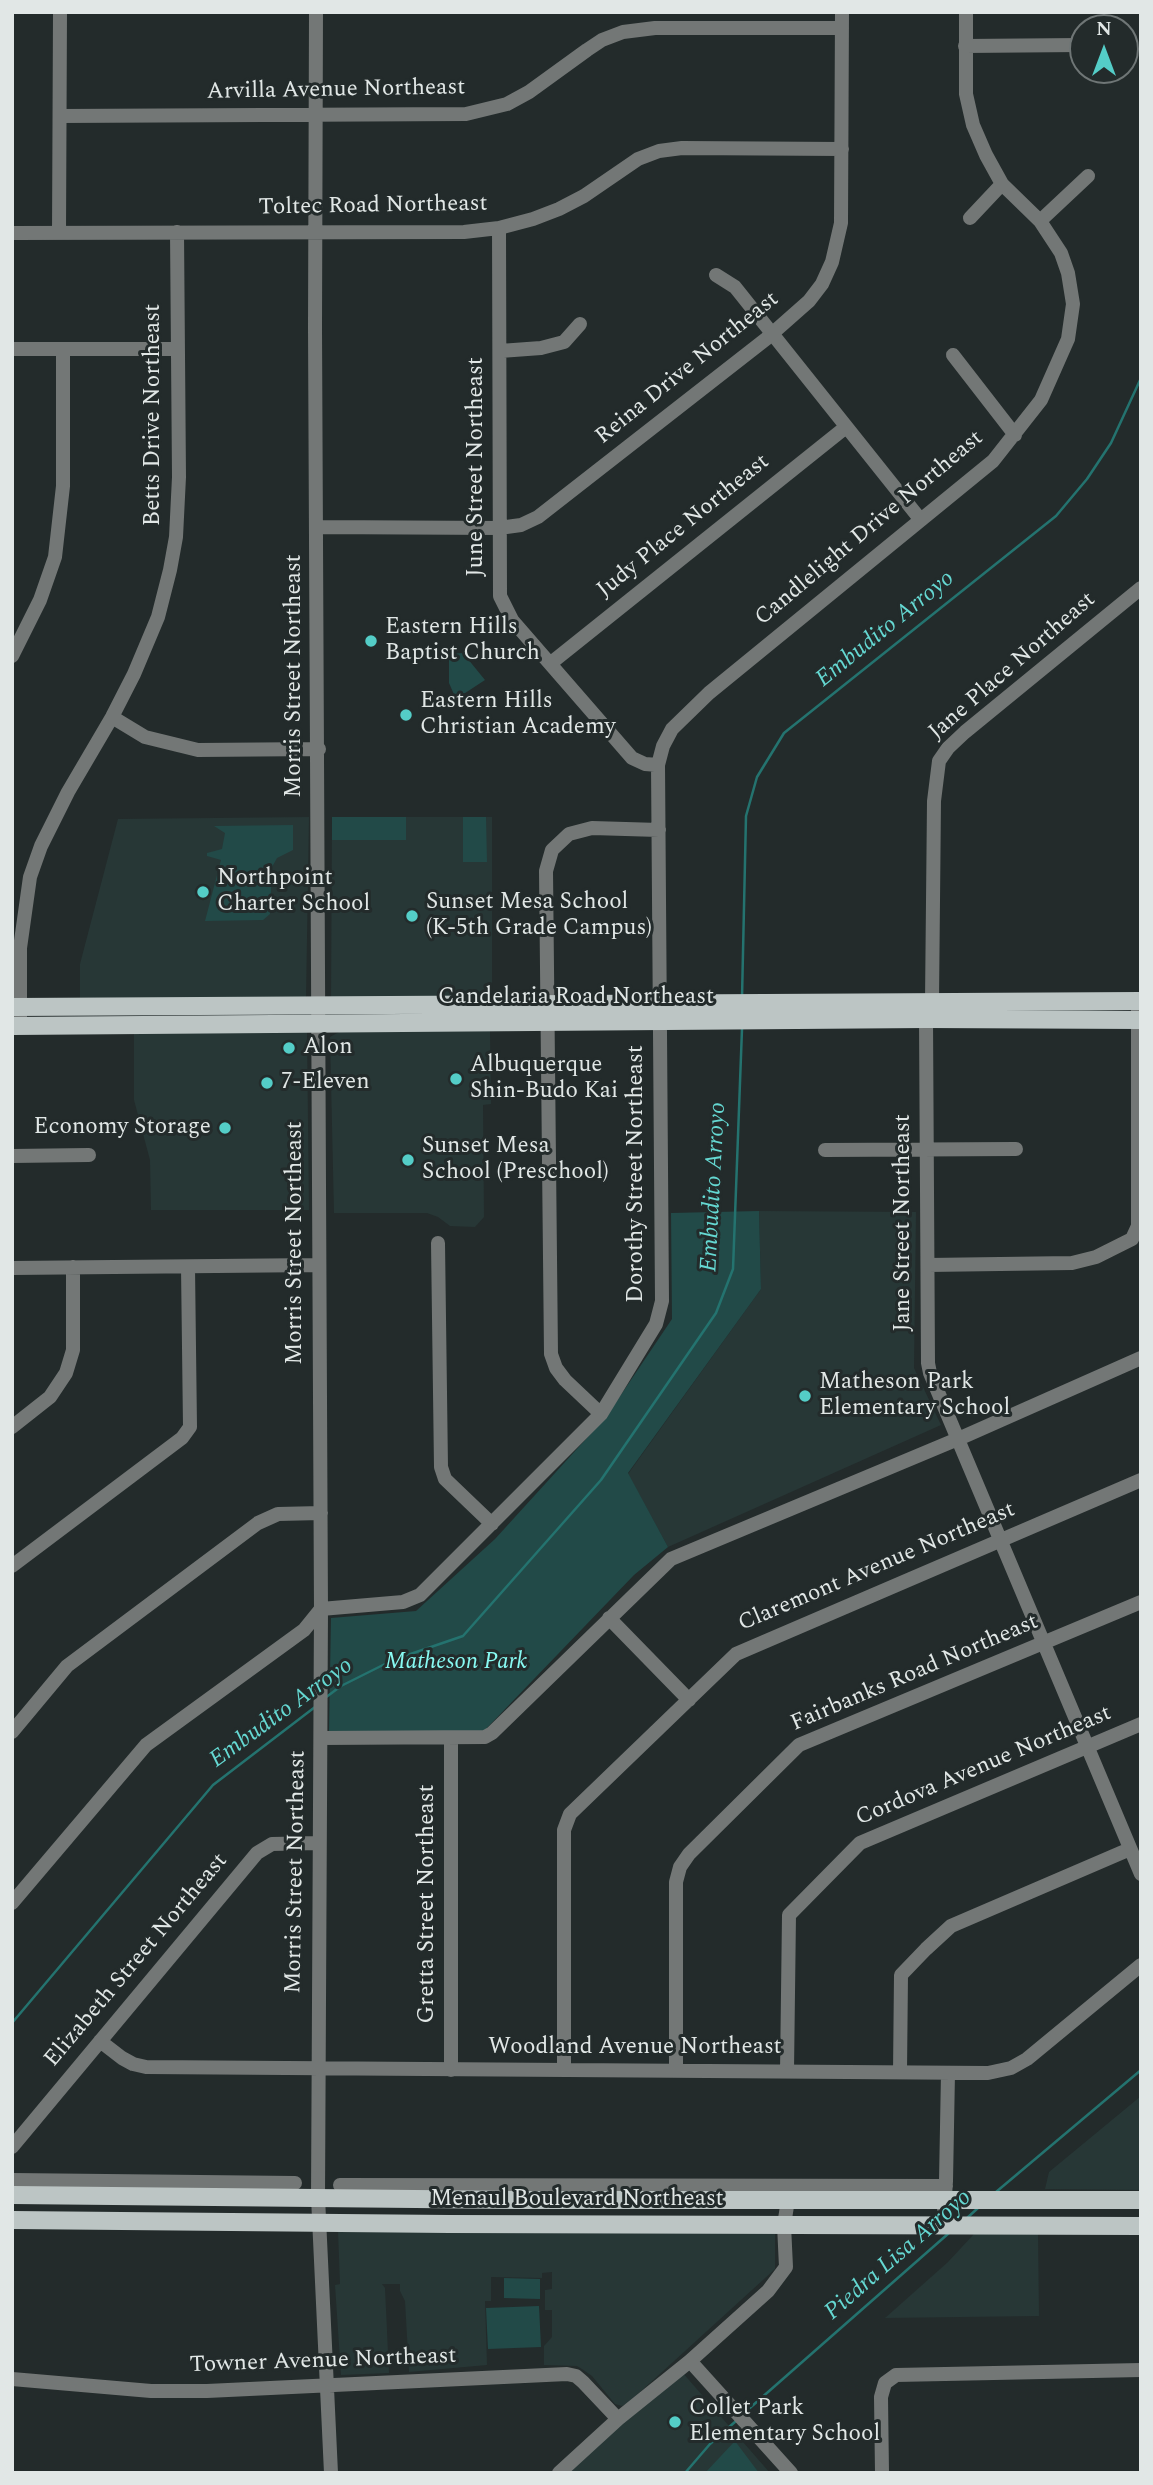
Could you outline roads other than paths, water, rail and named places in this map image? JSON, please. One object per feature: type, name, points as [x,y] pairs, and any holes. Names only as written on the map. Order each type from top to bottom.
[{"type":"main road","name":"Candelaria Road Northeast","points":[[16,1007],[1139,1001]]},
{"type":"main road","name":"Candelaria Road Northeast","points":[[16,1026],[926,1019],[1140,1020]]},
{"type":"main road","name":"Menaul Boulevard Northeast","points":[[12,2195],[179,2190],[318,2197],[517,2193],[788,2200],[945,2193],[964,2200],[1141,2200]]},
{"type":"main road","name":"Menaul Boulevard Northeast","points":[[12,2220],[1141,2226]]},
{"type":"street","points":[[60,12],[60,233]]},
{"type":"street","name":"Morris Street Northeast","points":[[316,12],[319,749],[317,1006],[321,1513],[318,2197],[331,2473]]},
{"type":"street","name":"Reina Drive Northeast","points":[[316,527],[499,528],[522,525],[538,517],[772,334],[809,301],[832,262],[841,223],[842,12]]},
{"type":"street","name":"Candlelight Drive Northeast","points":[[660,1002],[658,765],[663,746],[672,729],[709,693],[993,461],[1041,401],[1068,339],[1072,321],[1072,294],[1061,253],[1040,221],[1002,184],[973,125],[966,94],[965,12]]},
{"type":"street","name":"Arvilla Avenue Northeast","points":[[60,116],[466,114],[507,104],[539,86],[602,40],[642,28],[842,28]]},
{"type":"street","points":[[965,46],[1069,45]]},
{"type":"street","name":"Toltec Road Northeast","points":[[12,233],[436,233],[499,228],[559,209],[584,196],[638,159],[659,151],[682,148],[842,149]]},
{"type":"street","points":[[1040,221],[1087,176]]},
{"type":"street","points":[[970,218],[1002,184]]},
{"type":"street","name":"June Street Northeast","points":[[499,228],[499,584],[504,606],[512,620],[632,758],[645,764],[658,765]]},
{"type":"street","name":"Betts Drive Northeast","points":[[16,1026],[20,948],[30,877],[41,846],[68,792],[135,674],[158,617],[173,554],[179,477],[177,232]]},
{"type":"street","points":[[716,275],[735,287],[920,519]]},
{"type":"street","points":[[500,351],[541,348],[564,342],[580,324]]},
{"type":"street","points":[[12,349],[177,349]]},
{"type":"street","points":[[12,656],[40,600],[55,557],[62,486],[63,349]]},
{"type":"street","points":[[953,355],[1015,435]]},
{"type":"street","name":"Judy Place Northeast","points":[[551,663],[846,426]]},
{"type":"street","name":"Jane Place Northeast","points":[[932,1001],[934,801],[939,761],[965,732],[1141,588]]},
{"type":"street","points":[[112,717],[145,737],[198,750],[319,749]]},
{"type":"street","points":[[601,1414],[565,1380],[551,1354],[546,871],[552,850],[569,834],[581,829],[659,830]]},
{"type":"street","name":"Jane Street Northeast","points":[[932,1001],[926,1019],[928,1363],[999,1540],[1141,1874]]},
{"type":"street","points":[[928,1265],[1072,1264],[1118,1248],[1132,1239],[1138,1226],[1139,1001]]},
{"type":"street","name":"Dorothy Street Northeast","points":[[321,1609],[393,1604],[420,1595],[601,1414],[656,1324],[662,1301],[660,1002]]},
{"type":"street","points":[[825,1150],[1016,1149]]},
{"type":"street","points":[[12,1156],[89,1155]]},
{"type":"street","points":[[438,1243],[441,1467],[445,1479],[492,1524]]},
{"type":"street","points":[[12,1268],[318,1265]]},
{"type":"street","points":[[12,1427],[50,1397],[66,1373],[74,1350],[73,1267]]},
{"type":"street","points":[[12,1566],[182,1438],[190,1427],[188,1267]]},
{"type":"street","points":[[321,1738],[485,1737],[671,1559],[957,1439],[1141,1358]]},
{"type":"street","name":"Claremont Avenue Northeast","points":[[564,2070],[566,1822],[570,1814],[736,1654],[1141,1480]]},
{"type":"street","points":[[12,1732],[67,1666],[258,1523],[278,1514],[321,1513]]},
{"type":"street","name":"Fairbanks Road Northeast","points":[[676,2071],[676,1882],[680,1867],[689,1854],[799,1745],[1141,1602]]},
{"type":"street","points":[[12,1903],[146,1745],[304,1630],[321,1609]]},
{"type":"street","points":[[609,1618],[688,1700]]},
{"type":"street","name":"Cordova Avenue Northeast","points":[[787,2071],[789,1915],[860,1843],[1141,1724]]},
{"type":"street","name":"Gretta Street Northeast","points":[[451,1738],[452,2070]]},
{"type":"street","name":"Elizabeth Street Northeast","points":[[12,2147],[257,1853],[272,1844],[319,1843]]},
{"type":"street","points":[[900,2072],[901,1975],[951,1926],[1130,1849]]},
{"type":"street","name":"Woodland Avenue Northeast","points":[[100,2041],[133,2064],[146,2067],[988,2073],[1011,2068],[1027,2059],[1141,1965]]},
{"type":"street","points":[[943,2226],[948,2073]]},
{"type":"street","points":[[12,2180],[179,2190],[295,2183]]},
{"type":"street","points":[[340,2185],[517,2193],[945,2193]]},
{"type":"street","points":[[178,2221],[179,2190]]},
{"type":"street","points":[[516,2224],[517,2193]]},
{"type":"street","points":[[559,2473],[768,2291],[786,2267],[784,2225],[788,2200]]},
{"type":"street","points":[[690,2361],[791,2473]]},
{"type":"street","points":[[882,2473],[881,2397],[885,2383],[896,2375],[1141,2370]]},
{"type":"street","name":"Towner Avenue Northeast","points":[[12,2378],[150,2391],[567,2374],[576,2376],[583,2382],[618,2419]]},
{"type":"waterway","name":"Embudito Arroyo","points":[[742,998],[746,816],[757,777],[784,733],[1056,516],[1087,479],[1111,443],[1141,378]]},
{"type":"waterway","name":"Embudito Arroyo","points":[[325,1698],[341,1686],[393,1660],[463,1636],[601,1480],[716,1313],[733,1269],[742,1029]]},
{"type":"waterway","name":"Embudito Arroyo","points":[[12,2023],[213,1785],[315,1707]]},
{"type":"waterway","name":"Piedra Lisa Arroyo","points":[[996,2192],[1141,2070]]},
{"type":"waterway","name":"Piedra Lisa Arroyo","points":[[967,2218],[978,2208]]},
{"type":"waterway","name":"Piedra Lisa Arroyo","points":[[743,2414],[949,2233]]},
{"type":"waterway","name":"Piedra Lisa Arroyo","points":[[685,2473],[710,2444],[736,2421]]},
{"type":"place","name":"Eastern Hills Baptist Church","points":[[371,641]]},
{"type":"place","name":"Eastern Hills Christian Academy","points":[[406,715]]},
{"type":"place","name":"Northpoint Charter School","points":[[203,892]]},
{"type":"place","name":"Sunset Mesa School (K-5th Grade Campus)","points":[[412,916]]},
{"type":"place","name":"Alon","points":[[289,1048]]},
{"type":"place","name":"Albuquerque Shin-Budo Kai","points":[[456,1079]]},
{"type":"place","name":"7-Eleven","points":[[267,1083]]},
{"type":"place","name":"Economy Storage","points":[[225,1128]]},
{"type":"place","name":"Sunset Mesa School (Preschool)","points":[[408,1160]]},
{"type":"place","name":"Matheson Park Elementary School","points":[[805,1396]]},
{"type":"place","name":"Collet Park Elementary School","points":[[675,2422]]},
{"type":"park label","name":"Matheson Park","points":[[456,1663]]}]
